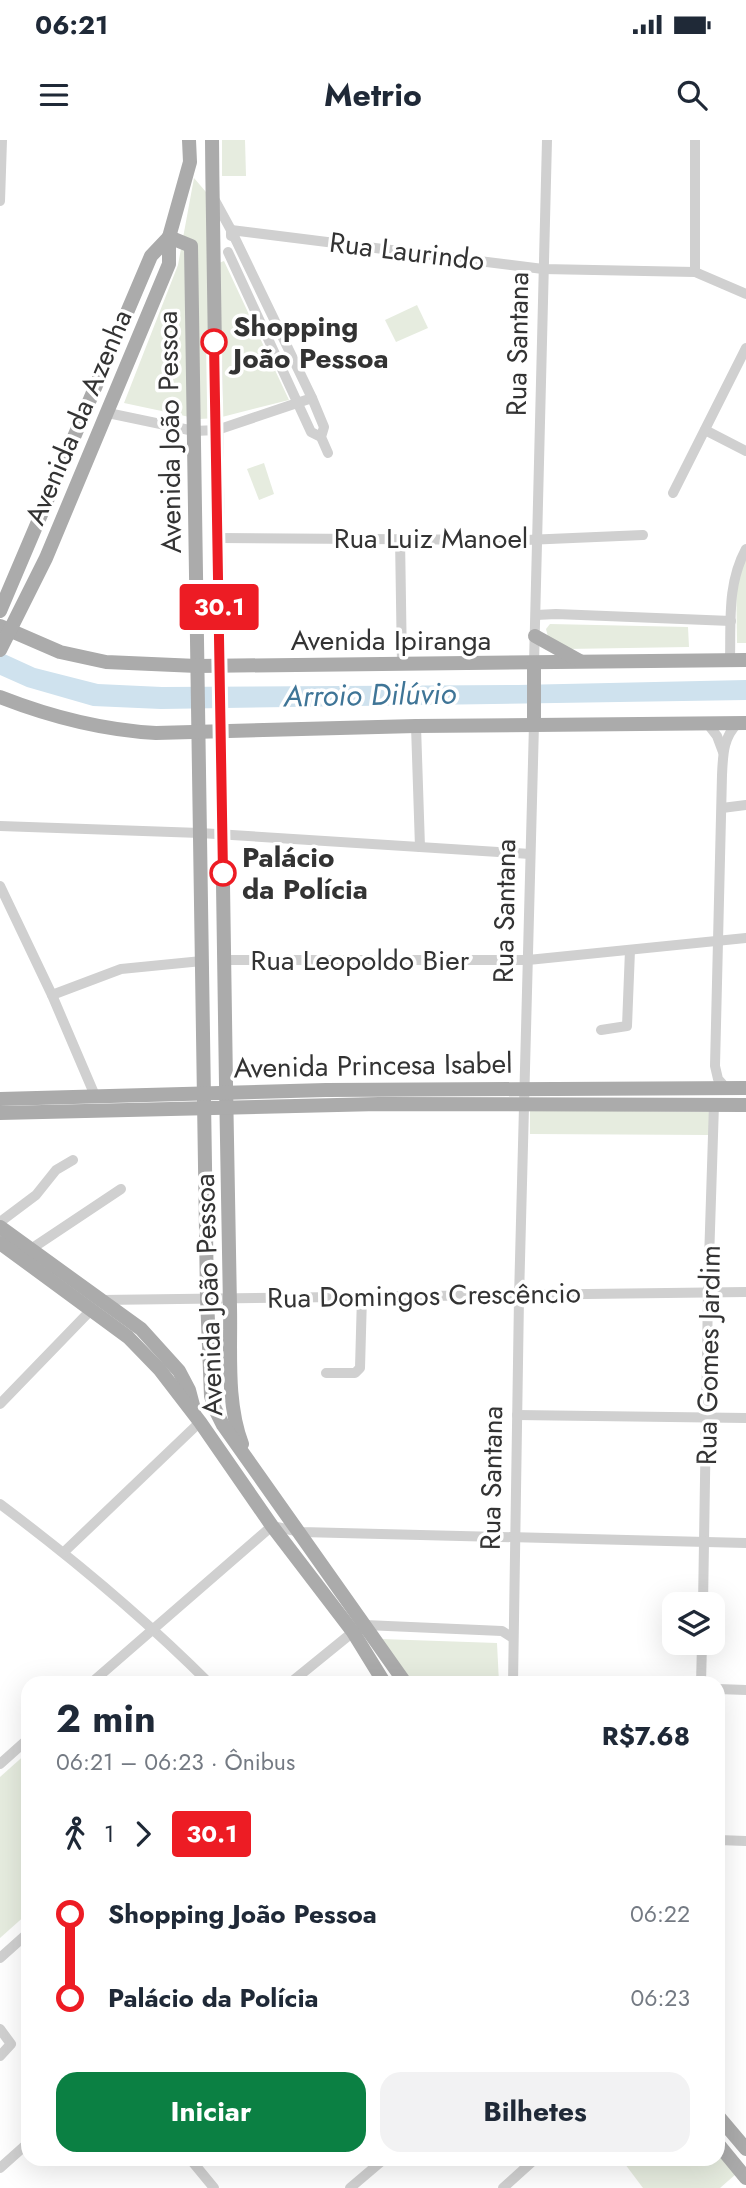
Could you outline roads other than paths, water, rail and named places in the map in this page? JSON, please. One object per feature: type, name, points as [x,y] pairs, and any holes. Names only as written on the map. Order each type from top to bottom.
[{"type":"main road","name":"Avenida da Azenha","points":[[4,637],[46,558],[169,264],[169,237],[190,162],[189,140]]},
{"type":"main road","name":"Avenida João Pessoa","points":[[212,140],[232,1392],[238,1433],[246,1455]]},
{"type":"main road","name":"Avenida da Azenha","points":[[0,611],[151,256],[169,237]]},
{"type":"main road","name":"Avenida João Pessoa","points":[[169,237],[191,246],[210,1382],[218,1417],[246,1455]]},
{"type":"main road","points":[[535,635],[581,662]]},
{"type":"main road","name":"Avenida Ipiranga","points":[[4,637],[106,662],[197,674],[402,665],[534,668],[581,662],[746,660]]},
{"type":"main road","name":"Rua Santana","points":[[534,668],[534,717]]},
{"type":"main road","points":[[0,697],[45,714],[127,731],[198,732],[221,724],[416,726],[534,717],[742,723]]},
{"type":"main road","name":"Avenida Princesa Isabel","points":[[0,1113],[204,1100],[524,1087],[746,1088]]},
{"type":"main road","name":"Avenida Princesa Isabel","points":[[0,1099],[204,1100]]},
{"type":"main road","name":"Avenida Princesa Isabel","points":[[226,1099],[746,1105]]},
{"type":"main road","points":[[0,1224],[96,1305],[160,1370],[198,1419],[272,1526],[399,1676]]},
{"type":"main road","points":[[0,1243],[96,1305],[141,1329],[179,1371],[198,1419]]},
{"type":"main road","points":[[179,1371],[194,1380],[210,1382]]},
{"type":"main road","points":[[246,1455],[301,1532],[359,1628],[381,1676]]},
{"type":"main road","points":[[725,2124],[746,2149]]},
{"type":"main road","points":[[725,2152],[746,2178]]},
{"type":"street","points":[[0,201],[2,140]]},
{"type":"street","name":"Rua Santana","points":[[534,668],[547,140]]},
{"type":"street","points":[[695,140],[695,272]]},
{"type":"street","points":[[212,196],[232,230],[312,398],[324,427],[321,437]]},
{"type":"street","points":[[232,230],[228,252],[311,432],[321,437],[328,453]]},
{"type":"street","name":"Rua Laurindo","points":[[232,230],[543,269],[695,272],[746,294]]},
{"type":"street","points":[[212,266],[228,252]]},
{"type":"street","points":[[673,493],[746,348]]},
{"type":"street","points":[[108,413],[194,431],[217,430],[312,398]]},
{"type":"street","points":[[705,430],[746,451]]},
{"type":"street","name":"Rua Luiz Manoel","points":[[218,538],[537,539],[643,535]]},
{"type":"street","points":[[400,538],[402,665]]},
{"type":"street","points":[[730,660],[731,598],[735,573],[746,548]]},
{"type":"street","points":[[535,635],[556,614]]},
{"type":"street","points":[[536,615],[731,621]]},
{"type":"street","name":"Rua Santana","points":[[513,1676],[519,1293],[534,717]]},
{"type":"street","points":[[707,723],[717,736],[723,752]]},
{"type":"street","points":[[726,1088],[718,1079],[715,1066],[723,752],[727,735],[742,723]]},
{"type":"street","points":[[416,726],[420,847]]},
{"type":"street","points":[[722,808],[746,805]]},
{"type":"street","points":[[0,826],[200,833],[530,854]]},
{"type":"street","points":[[0,886],[52,995],[96,1098]]},
{"type":"street","name":"Rua Leopoldo Bier","points":[[224,960],[528,960],[746,938]]},
{"type":"street","points":[[601,1030],[627,1026],[630,950]]},
{"type":"street","points":[[52,995],[121,969],[202,961]]},
{"type":"street","points":[[700,1087],[710,1077],[715,1066]]},
{"type":"street","name":"Rua Gomes Jardim","points":[[703,1592],[714,1104]]},
{"type":"street","points":[[0,1224],[36,1195],[56,1170],[73,1160]]},
{"type":"street","points":[[31,1249],[121,1189]]},
{"type":"street","name":"Rua Domingos Crescêncio","points":[[96,1305],[207,1297],[746,1292]]},
{"type":"street","points":[[326,1373],[355,1373],[360,1368],[362,1296]]},
{"type":"street","points":[[0,1404],[96,1305]]},
{"type":"street","points":[[517,1415],[746,1418]]},
{"type":"street","points":[[64,1552],[198,1419]]},
{"type":"street","points":[[0,1504],[64,1552],[153,1627],[202,1676]]},
{"type":"street","points":[[99,1676],[272,1526],[301,1532],[746,1543]]},
{"type":"street","points":[[502,1632],[513,1625]]},
{"type":"street","points":[[299,1676],[359,1628],[502,1632],[513,1638]]},
{"type":"street","points":[[701,1676],[702,1655]]},
{"type":"street","points":[[725,1689],[746,1690]]},
{"type":"street","points":[[0,1764],[21,1745]]},
{"type":"street","points":[[725,1840],[746,1841]]},
{"type":"street","points":[[0,1958],[21,1941]]},
{"type":"street","points":[[0,2029],[11,2045],[0,2056]]},
{"type":"street","points":[[0,2168],[21,2149]]},
{"type":"street","points":[[196,2166],[214,2188]]},
{"type":"street","points":[[350,2188],[376,2166]]},
{"type":"street","points":[[503,2188],[527,2166]]},
{"type":"water","name":"Arroio Dilúvio","points":[[0,652],[35,668],[98,684],[162,687],[518,685],[746,680],[746,700],[161,709],[93,706],[27,687],[0,675]]},
{"type":"place","name":"Shopping João Pessoa","points":[[214,342]]},
{"type":"place","name":"Palácio da Polícia","points":[[223,873]]}]
